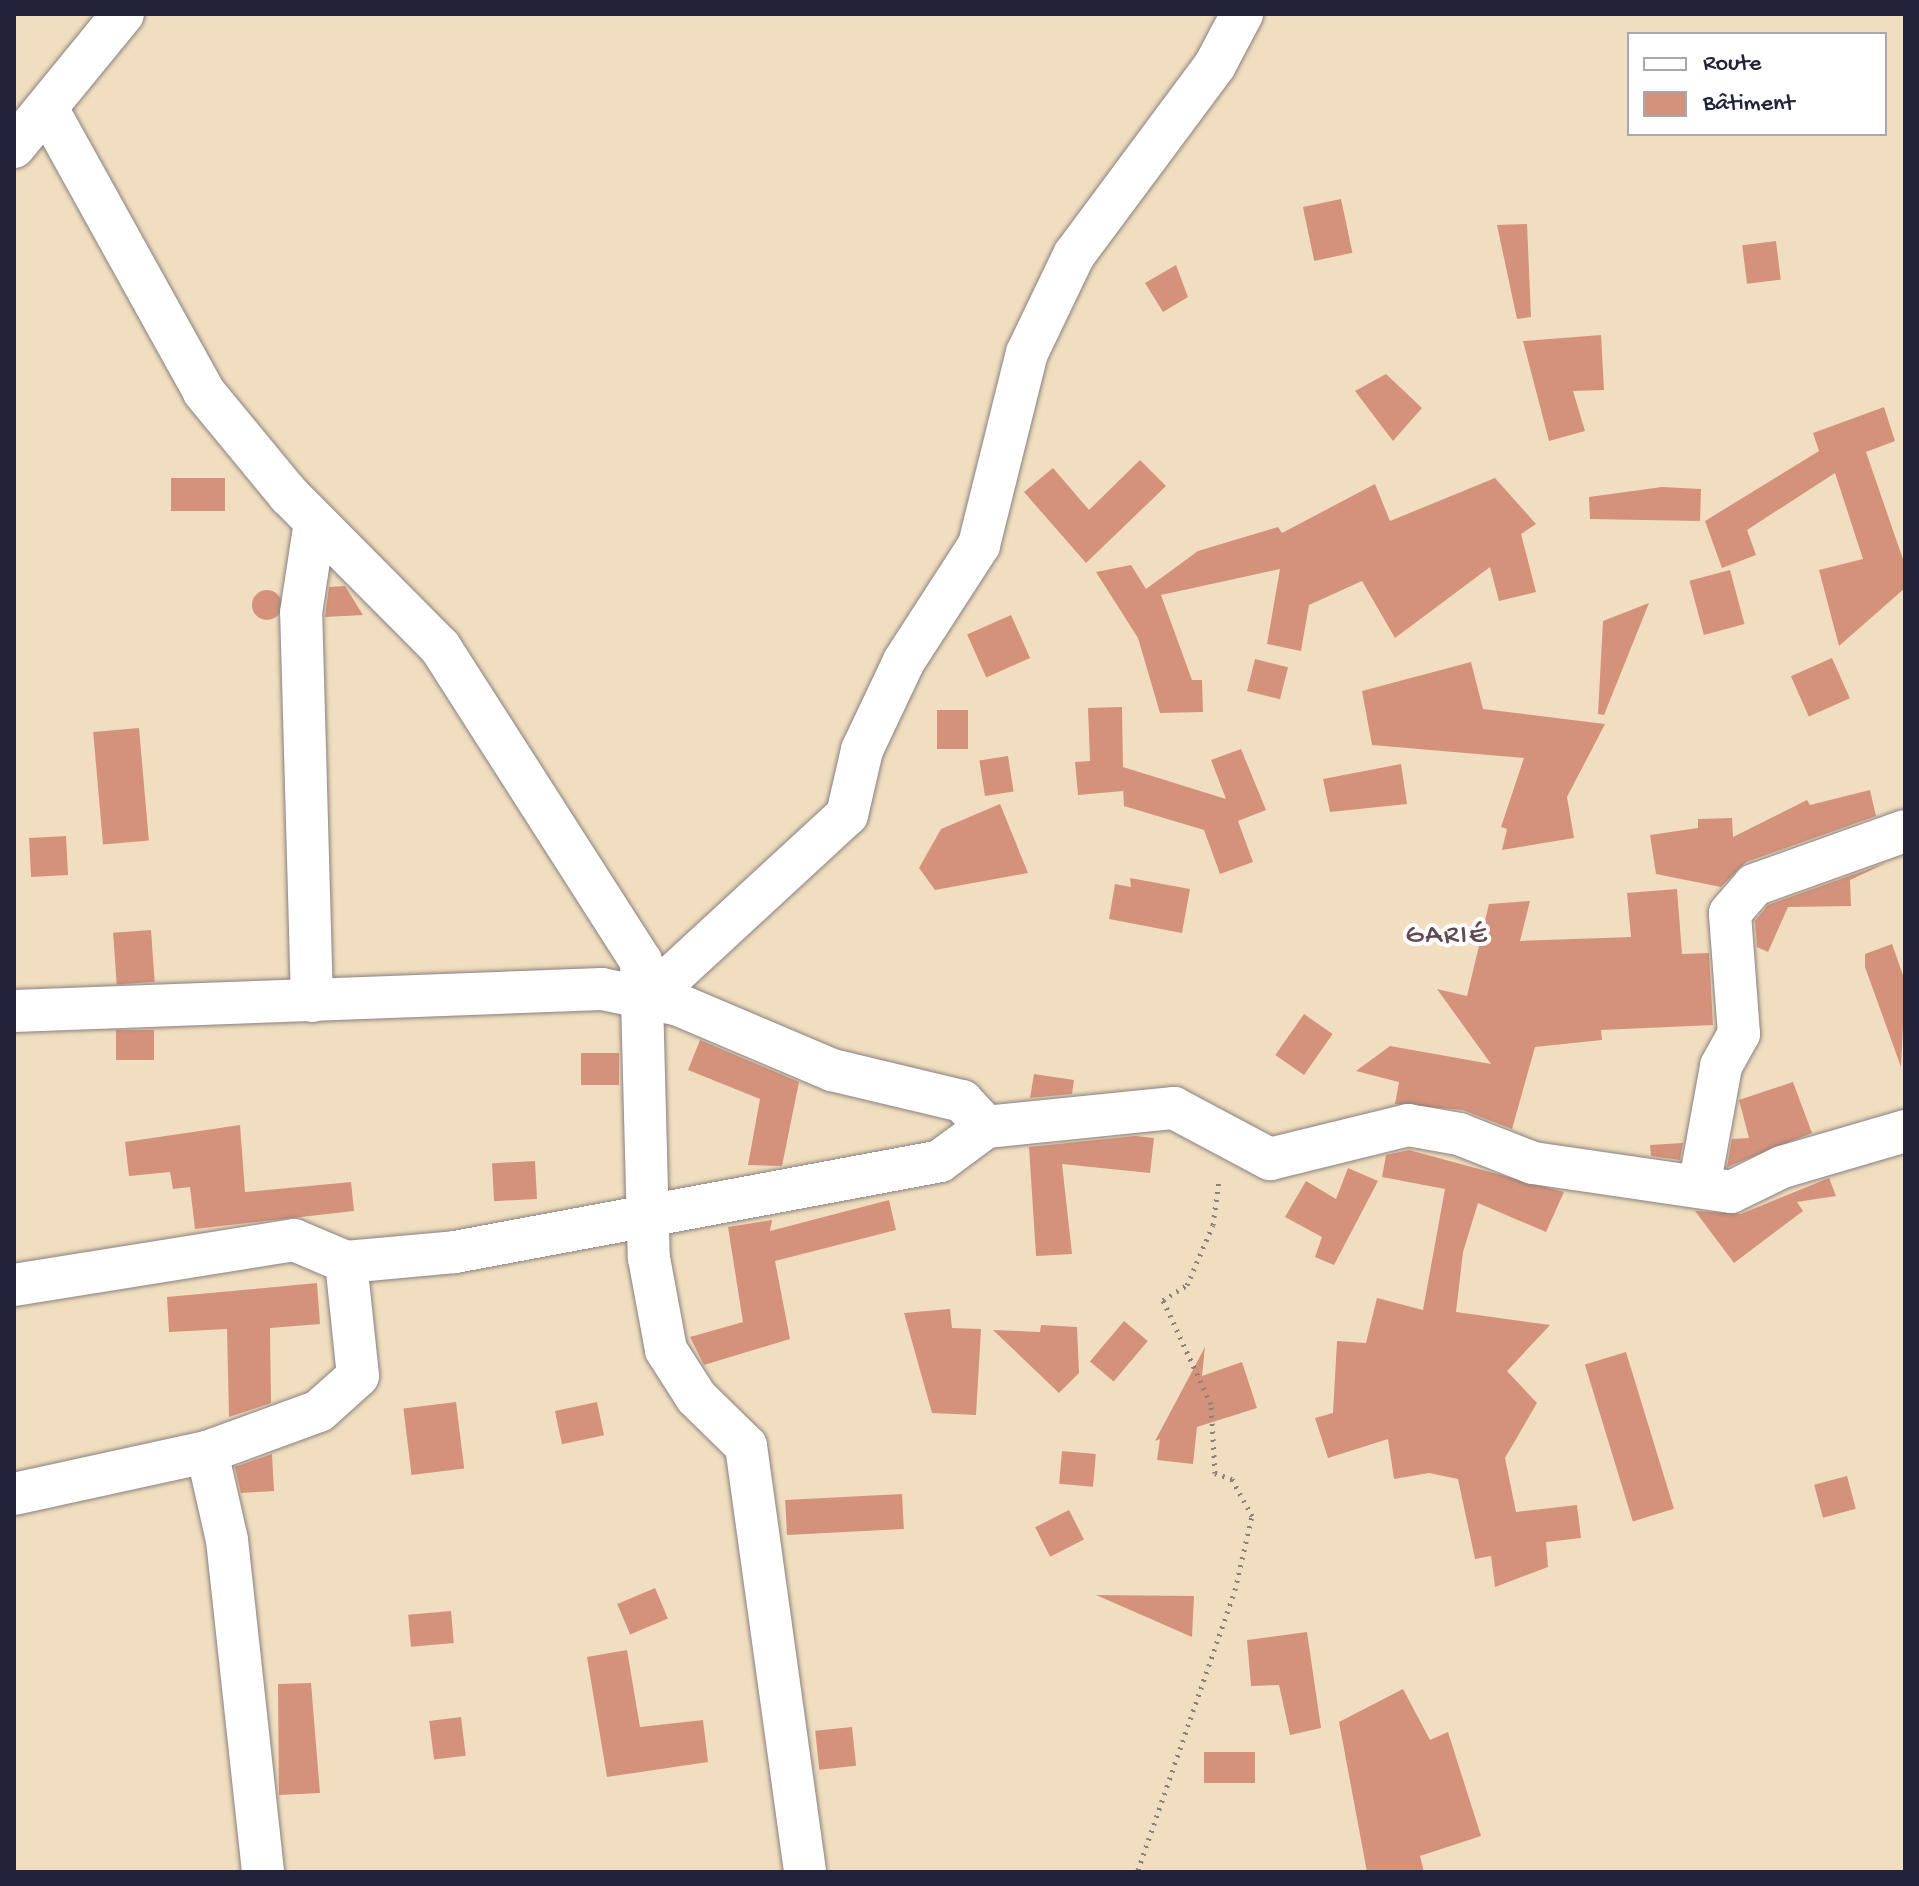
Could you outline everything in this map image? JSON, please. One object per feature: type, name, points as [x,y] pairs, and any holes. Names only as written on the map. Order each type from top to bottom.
[{"type":"street","points":[[14,147],[49,112],[123,14]]},
{"type":"street","points":[[644,1002],[847,815],[862,750],[904,661],[979,545],[1027,353],[1074,255],[1215,65],[1242,14]]},
{"type":"street","points":[[49,112],[204,392],[315,522],[440,647],[641,961],[644,1002],[643,1217],[666,1350],[696,1397],[746,1446],[805,1872]]},
{"type":"street","points":[[312,1001],[301,613],[315,522]]},
{"type":"street","points":[[1700,1182],[1721,1066],[1739,1034],[1730,913],[1754,885],[1905,831]]},
{"type":"street","points":[[14,1011],[602,989],[644,1002],[679,1005],[832,1070],[962,1101],[986,1127]]},
{"type":"street","points":[[14,1285],[294,1240],[346,1262],[455,1252],[940,1161],[986,1127],[1174,1108],[1270,1159],[1408,1125],[1459,1134],[1533,1163],[1618,1179],[1700,1182],[1731,1192],[1782,1167],[1905,1131]]},
{"type":"street","points":[[14,1494],[207,1452],[319,1411],[358,1376],[346,1262]]},
{"type":"street","points":[[207,1452],[227,1540],[263,1872]]},
{"type":"path","points":[[1138,1870],[1235,1590],[1252,1516],[1232,1479],[1215,1473],[1211,1404],[1163,1300],[1187,1285],[1213,1225],[1220,1130]]},
{"type":"building","points":[[1341,199],[1352,253],[1314,261],[1303,207]]},
{"type":"building","points":[[1527,224],[1531,317],[1517,319],[1497,225]]},
{"type":"building","points":[[1776,241],[1781,280],[1747,284],[1742,245]]},
{"type":"building","points":[[1176,265],[1188,297],[1163,312],[1145,283]]},
{"type":"building","points":[[1601,335],[1604,390],[1573,391],[1585,431],[1549,441],[1523,341]]},
{"type":"building","points":[[1386,374],[1422,408],[1393,441],[1355,391]]},
{"type":"building","points":[[1884,407],[1895,441],[1866,452],[1905,565],[1905,588],[1839,646],[1819,570],[1863,559],[1835,473],[1747,530],[1756,555],[1722,568],[1705,521],[1819,451],[1813,433]]},
{"type":"building","points":[[1140,460],[1166,486],[1086,563],[1024,492],[1053,468],[1089,510]]},
{"type":"building","points":[[171,478],[225,478],[225,511],[171,511]]},
{"type":"building","points":[[1495,478],[1536,524],[1521,534],[1536,592],[1499,601],[1490,567],[1395,638],[1362,581],[1309,605],[1301,651],[1267,644],[1280,569],[1161,595],[1192,680],[1202,680],[1203,712],[1160,713],[1138,638],[1096,572],[1131,565],[1146,589],[1198,551],[1278,527],[1282,533],[1375,484],[1390,521]]},
{"type":"building","points":[[1662,487],[1701,489],[1700,521],[1590,519],[1589,497]]},
{"type":"building","points":[[1730,570],[1744,624],[1704,635],[1689,581]]},
{"type":"building","points":[[345,586],[363,615],[325,617],[329,587]]},
{"type":"building","points":[[267,590],[277,595],[282,605],[277,615],[267,620],[257,615],[252,605],[257,595]]},
{"type":"building","points":[[1649,603],[1604,715],[1598,714],[1603,621]]},
{"type":"building","points":[[1011,615],[1030,658],[986,677],[967,635]]},
{"type":"building","points":[[1832,658],[1850,698],[1809,716],[1791,676]]},
{"type":"building","points":[[1255,659],[1288,667],[1280,699],[1247,691]]},
{"type":"building","points":[[1471,662],[1483,709],[1605,724],[1567,797],[1574,838],[1502,850],[1507,829],[1501,827],[1524,758],[1372,745],[1362,691]]},
{"type":"building","points":[[1122,707],[1123,767],[1226,799],[1211,760],[1241,749],[1266,810],[1238,821],[1253,862],[1220,874],[1204,830],[1124,806],[1123,786],[1123,791],[1078,795],[1075,762],[1090,761],[1088,708]]},
{"type":"building","points":[[937,710],[968,710],[968,749],[937,749]]},
{"type":"building","points":[[139,728],[149,841],[103,845],[93,732]]},
{"type":"building","points":[[1008,756],[1014,792],[985,796],[979,761]]},
{"type":"building","points":[[1401,764],[1407,804],[1330,812],[1323,779]]},
{"type":"building","points":[[1870,790],[1876,816],[1746,862],[1721,887],[1656,874],[1650,835],[1698,828],[1698,819],[1732,818],[1733,837],[1807,800],[1810,805]]},
{"type":"building","points":[[1000,804],[1028,873],[935,890],[919,868],[941,829]]},
{"type":"building","points":[[66,836],[68,875],[31,877],[29,838]]},
{"type":"building","points":[[1886,863],[1850,880],[1851,906],[1788,907],[1768,952],[1757,947],[1755,921],[1768,905]]},
{"type":"building","points":[[1130,878],[1190,889],[1182,933],[1109,919],[1115,884],[1131,887]]},
{"type":"building","points":[[1677,889],[1682,954],[1709,953],[1713,1025],[1601,1030],[1602,1040],[1535,1047],[1512,1129],[1463,1110],[1395,1104],[1399,1082],[1356,1071],[1390,1046],[1491,1064],[1437,989],[1467,996],[1489,904],[1530,901],[1520,941],[1631,937],[1627,893]]},
{"type":"building","points":[[151,930],[155,982],[117,985],[113,933]]},
{"type":"building","points":[[1892,944],[1905,981],[1901,1067],[1865,967],[1865,954]]},
{"type":"building","points":[[1304,1014],[1333,1034],[1304,1075],[1275,1055]]},
{"type":"building","points":[[116,1030],[154,1030],[154,1060],[116,1060]]},
{"type":"building","points":[[700,1040],[799,1082],[782,1166],[748,1165],[760,1099],[688,1070]]},
{"type":"building","points":[[581,1053],[619,1053],[619,1085],[581,1085]]},
{"type":"building","points":[[1034,1074],[1074,1080],[1072,1094],[1030,1098]]},
{"type":"building","points":[[1793,1082],[1812,1133],[1727,1167],[1732,1139],[1749,1138],[1739,1100]]},
{"type":"building","points":[[240,1125],[245,1192],[351,1182],[354,1211],[195,1229],[190,1187],[173,1189],[170,1172],[129,1176],[125,1142]]},
{"type":"building","points":[[1135,1136],[1154,1138],[1150,1173],[1062,1164],[1072,1254],[1036,1256],[1029,1147]]},
{"type":"building","points":[[1683,1143],[1680,1160],[1651,1156],[1650,1145]]},
{"type":"building","points":[[1409,1150],[1564,1192],[1546,1232],[1478,1203],[1463,1252],[1456,1312],[1550,1325],[1507,1371],[1537,1403],[1505,1458],[1516,1512],[1577,1505],[1581,1538],[1546,1542],[1548,1567],[1495,1587],[1491,1556],[1475,1559],[1458,1479],[1429,1473],[1394,1479],[1388,1439],[1328,1458],[1315,1418],[1333,1413],[1337,1341],[1366,1343],[1377,1298],[1423,1310],[1445,1189],[1382,1177],[1386,1155]]},
{"type":"building","points":[[535,1161],[537,1199],[494,1201],[492,1163]]},
{"type":"building","points":[[1348,1168],[1378,1181],[1334,1265],[1315,1257],[1322,1237],[1285,1217],[1306,1181],[1336,1199]]},
{"type":"building","points":[[1829,1178],[1836,1196],[1797,1202],[1803,1211],[1734,1263],[1695,1211],[1741,1214]]},
{"type":"building","points":[[889,1200],[896,1230],[775,1261],[790,1339],[704,1365],[690,1337],[743,1322],[728,1227],[772,1220],[770,1231]]},
{"type":"building","points":[[317,1283],[320,1324],[270,1328],[271,1403],[229,1417],[227,1329],[169,1332],[167,1297]]},
{"type":"building","points":[[950,1309],[952,1328],[981,1329],[976,1415],[932,1413],[904,1313]]},
{"type":"building","points":[[1124,1321],[1148,1341],[1114,1382],[1090,1362]]},
{"type":"building","points":[[1041,1325],[1077,1327],[1079,1373],[1059,1393],[993,1330],[1040,1332]]},
{"type":"building","points":[[1205,1347],[1202,1376],[1242,1362],[1257,1408],[1197,1427],[1193,1464],[1157,1460],[1160,1439],[1155,1441]]},
{"type":"building","points":[[1626,1352],[1674,1509],[1633,1521],[1585,1365]]},
{"type":"building","points":[[456,1402],[464,1469],[412,1475],[403,1408]]},
{"type":"building","points":[[597,1402],[604,1435],[562,1444],[555,1411]]},
{"type":"building","points":[[1062,1451],[1096,1454],[1093,1487],[1059,1484]]},
{"type":"building","points":[[272,1454],[274,1491],[241,1493],[235,1467]]},
{"type":"building","points":[[1847,1476],[1856,1509],[1823,1518],[1814,1485]]},
{"type":"building","points":[[902,1494],[904,1529],[787,1535],[785,1500]]},
{"type":"building","points":[[1069,1510],[1084,1539],[1050,1557],[1035,1527]]},
{"type":"building","points":[[655,1588],[668,1618],[630,1634],[617,1604]]},
{"type":"building","points":[[1096,1595],[1194,1596],[1192,1637]]},
{"type":"building","points":[[451,1611],[454,1643],[411,1647],[408,1615]]},
{"type":"building","points":[[1307,1632],[1321,1728],[1290,1735],[1279,1685],[1251,1686],[1247,1640]]},
{"type":"building","points":[[627,1650],[640,1727],[703,1720],[708,1762],[607,1777],[587,1657]]},
{"type":"building","points":[[311,1683],[320,1793],[279,1795],[278,1684]]},
{"type":"building","points":[[1403,1689],[1430,1740],[1448,1732],[1481,1836],[1420,1856],[1424,1872],[1367,1872],[1339,1722]]},
{"type":"building","points":[[461,1717],[466,1756],[434,1760],[429,1721]]},
{"type":"building","points":[[852,1727],[856,1766],[819,1770],[815,1731]]},
{"type":"building","points":[[1204,1752],[1255,1752],[1255,1783],[1204,1783]]},
{"type":"district","name":"GARIÉ","points":[[1447,937]]}]
